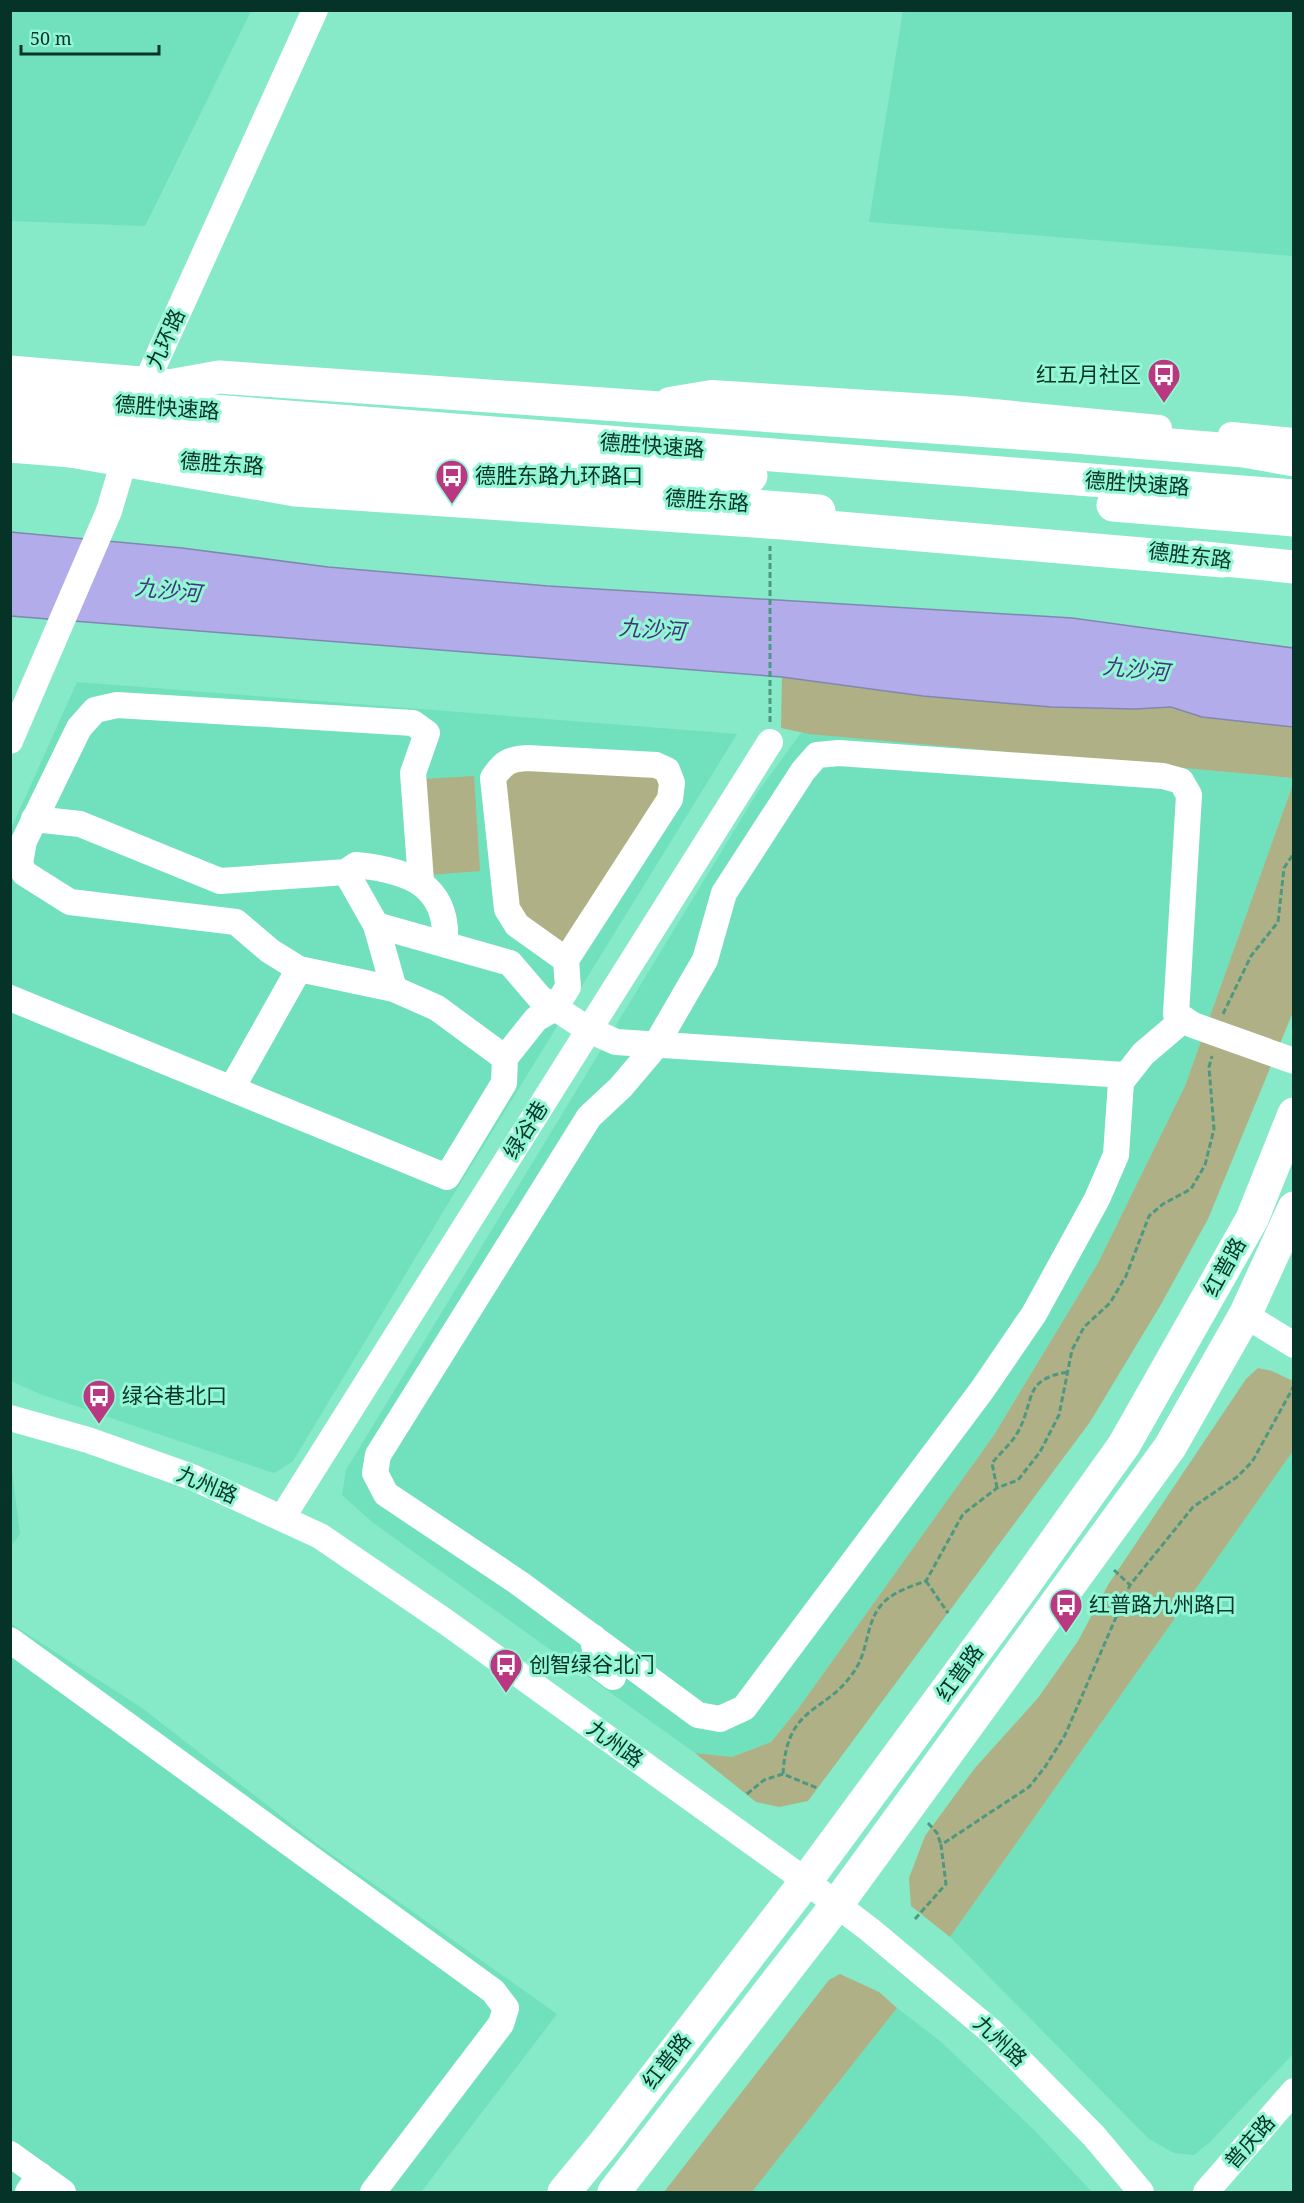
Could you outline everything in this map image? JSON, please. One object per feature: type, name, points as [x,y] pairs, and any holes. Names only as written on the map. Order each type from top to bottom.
[{"type":"main road","points":[[10,372],[1293,467]]},
{"type":"main road","points":[[80,401],[219,377],[1074,437],[1244,451],[1293,460]]},
{"type":"main road","name":"德胜快速路","points":[[10,395],[1293,496]]},
{"type":"main road","name":"德胜快速路","points":[[10,425],[899,486],[1293,520]]},
{"type":"main road","points":[[10,441],[295,490],[1012,541],[1223,561]]},
{"type":"main road","name":"德胜东路","points":[[10,446],[771,505],[1223,561],[1293,567]]},
{"type":"main road","name":"红普路","points":[[564,2193],[806,1881],[1022,1588],[1124,1444],[1252,1219],[1293,1114]]},
{"type":"main road","name":"红普路","points":[[614,2193],[837,1903],[1170,1447],[1245,1315],[1293,1208]]},
{"type":"street","name":"九环路","points":[[10,741],[109,511],[146,383],[315,10]]},
{"type":"street","points":[[585,415],[711,393],[962,409],[1293,441]]},
{"type":"street","points":[[421,881],[413,773],[427,733],[413,723],[117,705],[95,710],[79,728],[24,840],[17,875],[70,902],[236,922],[270,951],[299,969],[394,989],[437,1008],[505,1058]]},
{"type":"street","name":"绿谷巷","points":[[282,1518],[770,742]]},
{"type":"street","points":[[1184,1019],[1143,1054],[1125,1075],[1118,1093],[1116,1155],[1097,1198],[1034,1314],[982,1390],[744,1708],[720,1719],[698,1715],[592,1637],[386,1494],[375,1473],[378,1455],[589,1117],[621,1086],[656,1045],[705,960],[724,893],[803,771],[817,755],[839,753],[1163,776],[1181,781],[1189,795],[1176,1014],[1218,1034],[1293,1061]]},
{"type":"street","points":[[10,998],[447,1177],[504,1083],[505,1058],[536,1019],[555,1008],[568,987],[566,960],[670,798],[672,783],[667,770],[656,765],[527,758],[514,759],[502,764],[493,778],[507,909],[517,925],[566,960]]},
{"type":"street","points":[[34,819],[80,824],[220,881],[346,873],[356,865],[392,869],[421,881],[436,900],[446,923],[445,944]]},
{"type":"street","points":[[346,873],[376,925],[394,989]]},
{"type":"street","points":[[376,925],[510,963],[540,998],[589,1030],[616,1042],[1125,1075]]},
{"type":"street","points":[[232,1088],[299,969]]},
{"type":"street","points":[[1245,1315],[1293,1344]]},
{"type":"street","name":"九州路","points":[[10,1418],[88,1440],[192,1477],[282,1518],[320,1536],[436,1615],[837,1903],[992,2032],[1094,2136],[1141,2193]]},
{"type":"street","points":[[592,1637],[597,1665],[612,1677]]},
{"type":"street","points":[[10,1640],[493,1991],[507,2008],[501,2024],[373,2193]]},
{"type":"street","name":"普庆路","points":[[1206,2193],[1293,2091]]},
{"type":"street","points":[[10,2154],[34,2184],[63,2193]]},
{"type":"path","points":[[770,586],[770,742]]},
{"type":"path","points":[[783,1774],[787,1745],[799,1719],[843,1685],[859,1663],[867,1629],[884,1602],[903,1590],[926,1581],[963,1514],[997,1488],[1018,1480],[1040,1452],[1059,1415],[1072,1350],[1084,1327],[1110,1303],[1126,1276],[1149,1216],[1163,1204],[1191,1189],[1205,1165],[1214,1129],[1209,1067],[1223,1012],[1251,956],[1278,922],[1284,868],[1293,853]]},
{"type":"path","points":[[997,1488],[992,1462],[1017,1433],[1029,1396],[1036,1384],[1052,1375],[1068,1372]]},
{"type":"path","points":[[941,1845],[1029,1787],[1045,1767],[1065,1735],[1130,1585],[1193,1507],[1237,1477],[1252,1462],[1293,1386]]},
{"type":"path","points":[[1114,1570],[1130,1585]]},
{"type":"path","points":[[926,1581],[948,1612]]},
{"type":"path","points":[[747,1794],[764,1780],[783,1774],[817,1788]]},
{"type":"path","points":[[915,1919],[946,1884],[941,1845],[937,1833],[928,1823]]},
{"type":"shaded area","points":[[11,10],[251,11],[145,226],[11,221]]},
{"type":"shaded area","points":[[903,11],[1293,11],[1293,256],[869,222]]},
{"type":"shaded area","points":[[782,677],[923,696],[1051,707],[1135,709],[1171,707],[1202,717],[1293,727],[1293,778],[809,734],[781,728]]},
{"type":"shaded area","points":[[77,682],[737,734],[452,1197],[293,1461],[274,1473],[40,1394],[11,1381],[11,829]]},
{"type":"shaded area","points":[[801,733],[1293,778],[1293,784],[1185,1086],[1098,1263],[994,1435],[798,1709],[771,1742],[732,1757],[695,1753],[372,1522],[342,1495],[346,1470],[757,793]]},
{"type":"shaded area","points":[[521,766],[648,773],[666,785],[564,943],[522,914],[516,899],[503,782]]},
{"type":"shaded area","points":[[474,776],[480,871],[429,875],[423,779]]},
{"type":"shaded area","points":[[1293,784],[1293,1012],[1208,1219],[1160,1306],[1090,1422],[808,1801],[779,1807],[756,1802],[695,1753],[732,1757],[771,1742],[798,1709],[994,1435],[1098,1263],[1185,1086]]},
{"type":"shaded area","points":[[1258,1368],[1272,1371],[1293,1381],[1293,1451],[950,1937],[911,1906],[909,1878],[925,1836],[975,1768],[1038,1698],[1078,1641],[1108,1585],[1246,1379]]},
{"type":"shaded area","points":[[1293,1451],[1293,2054],[1209,2143],[1194,2155],[1174,2153],[1149,2139],[950,1937]]},
{"type":"shaded area","points":[[11,1464],[20,1534],[11,1546]]},
{"type":"shaded area","points":[[10,1623],[142,1708],[317,1844],[557,2014],[421,2192],[11,2192]]},
{"type":"shaded area","points":[[840,1974],[879,1992],[897,2008],[752,2192],[664,2192],[829,1980]]},
{"type":"shaded area","points":[[897,2008],[940,2041],[1033,2129],[1092,2192],[752,2192]]},
{"type":"water","name":"九沙河","points":[[10,532],[182,548],[328,567],[548,586],[1072,618],[1293,648],[1293,727],[1202,717],[1171,707],[1135,709],[1051,707],[923,696],[782,677],[11,616]]},
{"type":"place","name":"红五月社区","points":[[1164,404]]},
{"type":"place","name":"德胜东路九环路口","points":[[452,505]]},
{"type":"place","name":"绿谷巷北口","points":[[99,1425]]},
{"type":"place","name":"红普路九州路口","points":[[1066,1634]]},
{"type":"place","name":"创智绿谷北门","points":[[506,1694]]}]
